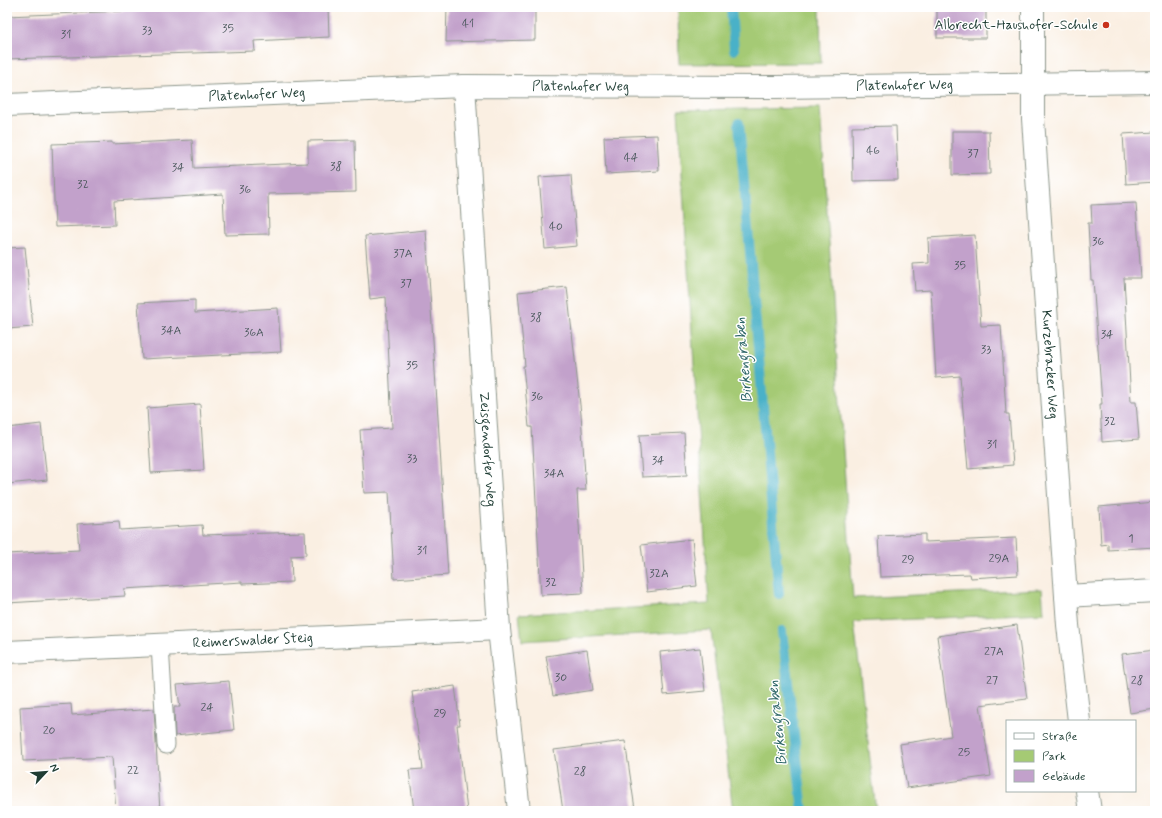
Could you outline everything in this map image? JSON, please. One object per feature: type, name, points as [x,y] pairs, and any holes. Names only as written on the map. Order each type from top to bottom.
[{"type":"street","name":"Kurzebracker Weg","points":[[1033,7],[1033,119],[1066,596],[1079,720]]},
{"type":"street","name":"Platenhofer Weg","points":[[7,105],[464,86],[776,87],[1034,82],[1155,82]]},
{"type":"street","name":"Zeisgendorfer Weg","points":[[464,86],[499,629],[520,811]]},
{"type":"street","points":[[1066,596],[1155,591]]},
{"type":"street","name":"Reimerswalder Steig","points":[[7,652],[499,629]]},
{"type":"street","points":[[1088,792],[1090,811]]},
{"type":"lane","points":[[160,645],[166,745]]},
{"type":"green space","points":[[678,7],[820,7],[821,63],[679,64]]},
{"type":"green space","points":[[820,108],[853,598],[1042,589],[1044,613],[854,622],[876,811],[733,811],[711,630],[522,641],[519,614],[709,604],[678,110]]},
{"type":"building","points":[[165,7],[328,7],[329,37],[254,41],[255,51],[7,59],[7,16],[125,11],[125,9]]},
{"type":"building","points":[[447,7],[535,7],[535,40],[446,42]]},
{"type":"building","points":[[937,7],[986,7],[986,38],[937,38]]},
{"type":"building","points":[[896,126],[898,180],[853,181],[852,127]]},
{"type":"building","points":[[952,131],[989,131],[990,174],[952,175]]},
{"type":"building","points":[[1155,132],[1155,182],[1126,184],[1123,134]]},
{"type":"building","points":[[657,135],[659,171],[606,174],[604,137]]},
{"type":"building","points":[[192,140],[194,168],[308,163],[308,141],[355,140],[356,192],[268,194],[269,234],[225,235],[223,194],[114,201],[115,225],[55,227],[52,144],[112,142],[112,144]]},
{"type":"building","points":[[571,175],[577,246],[545,249],[539,177]]},
{"type":"building","points":[[1136,203],[1141,278],[1124,278],[1131,402],[1136,402],[1139,439],[1102,442],[1100,404],[1102,404],[1093,280],[1091,280],[1088,223],[1092,223],[1091,205]]},
{"type":"building","points":[[426,230],[448,575],[394,579],[389,492],[364,493],[360,430],[392,428],[386,297],[370,299],[365,236]]},
{"type":"building","points":[[975,235],[981,326],[1001,325],[1006,414],[1009,414],[1013,465],[968,469],[960,376],[936,378],[931,290],[915,291],[913,264],[929,263],[928,238]]},
{"type":"building","points":[[25,247],[33,327],[7,329],[7,248]]},
{"type":"building","points":[[567,287],[581,414],[586,490],[577,490],[583,593],[541,595],[532,427],[529,427],[518,292]]},
{"type":"building","points":[[195,300],[195,313],[278,308],[281,352],[142,359],[138,303]]},
{"type":"building","points":[[200,404],[204,470],[151,473],[147,408]]},
{"type":"building","points":[[41,424],[47,480],[7,484],[7,428]]},
{"type":"building","points":[[684,433],[687,475],[642,477],[639,435]]},
{"type":"building","points":[[1155,502],[1155,547],[1108,550],[1108,544],[1101,545],[1099,507]]},
{"type":"building","points":[[119,521],[120,530],[202,525],[203,535],[305,532],[306,555],[291,556],[292,582],[242,584],[242,582],[124,589],[125,596],[7,603],[7,554],[79,550],[77,524]]},
{"type":"building","points":[[925,534],[925,542],[1016,538],[1018,575],[971,578],[970,574],[880,577],[878,536]]},
{"type":"building","points":[[692,539],[697,586],[647,592],[641,545]]},
{"type":"building","points":[[1017,625],[1027,699],[980,705],[991,776],[907,788],[900,744],[951,736],[937,636]]},
{"type":"building","points":[[700,648],[705,691],[664,695],[660,652]]},
{"type":"building","points":[[587,650],[593,690],[553,696],[546,656]]},
{"type":"building","points":[[1155,650],[1155,709],[1130,713],[1122,654]]},
{"type":"building","points":[[229,681],[234,730],[175,736],[174,707],[180,707],[177,685]]},
{"type":"building","points":[[455,686],[460,725],[457,725],[467,811],[414,811],[409,770],[423,769],[412,692]]},
{"type":"building","points":[[71,704],[72,715],[154,709],[160,811],[116,811],[112,757],[23,761],[20,707]]},
{"type":"building","points":[[625,741],[635,809],[620,811],[563,811],[554,750]]},
{"type":"waterway","name":"Birkengraben","points":[[731,7],[734,50]]},
{"type":"waterway","name":"Birkengraben","points":[[739,123],[779,594]]},
{"type":"waterway","name":"Birkengraben","points":[[782,631],[803,811]]},
{"type":"place","name":"Albrecht-Haushofer-Schule","points":[[1106,25]]}]
